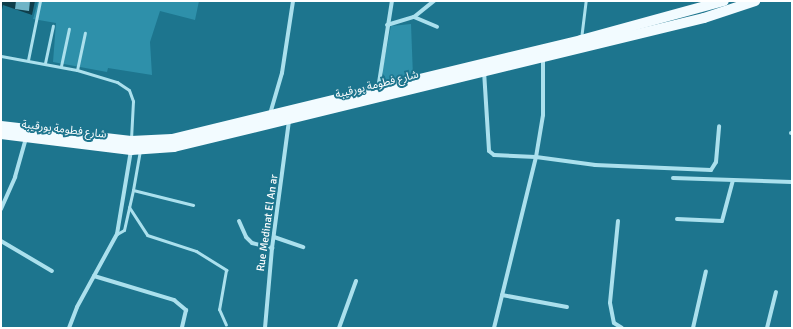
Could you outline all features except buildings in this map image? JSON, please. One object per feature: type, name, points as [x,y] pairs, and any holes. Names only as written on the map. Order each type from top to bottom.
[{"type":"main road","name":"شارع فطومة بورقيبة","points":[[1,134],[26,138],[134,147],[174,147],[289,120],[377,93],[724,1]]},
{"type":"main road","name":"شارع فطومة بورقيبة","points":[[1,126],[134,147],[269,116],[543,58],[704,18],[755,1]]},
{"type":"street","points":[[269,116],[282,73],[292,1]]},
{"type":"street","points":[[377,93],[392,1]]},
{"type":"street","points":[[387,25],[414,17],[434,1]]},
{"type":"street","points":[[414,17],[437,27]]},
{"type":"street","points":[[494,328],[536,157],[543,115],[543,58]]},
{"type":"street","points":[[484,71],[491,154],[536,157],[595,165],[711,170],[716,162],[719,126]]},
{"type":"street","name":"Rue Medinat El An ar","points":[[265,328],[272,248],[289,120]]},
{"type":"street","points":[[1,209],[15,177],[26,138]]},
{"type":"street","points":[[69,328],[94,276],[117,234],[134,147]]},
{"type":"street","points":[[673,178],[792,182]]},
{"type":"street","points":[[677,219],[722,221],[733,180]]},
{"type":"street","points":[[239,221],[246,237],[252,243],[272,248]]},
{"type":"street","points":[[618,221],[610,303],[614,323],[622,328]]},
{"type":"street","points":[[274,237],[303,247]]},
{"type":"street","points":[[1,241],[52,271]]},
{"type":"street","points":[[693,328],[706,271]]},
{"type":"street","points":[[94,276],[174,300],[186,310],[182,328]]},
{"type":"street","points":[[339,328],[356,281]]},
{"type":"street","points":[[767,328],[776,292]]},
{"type":"street","points":[[502,295],[567,307]]},
{"type":"lane","points":[[28,60],[40,1]]},
{"type":"lane","points":[[581,40],[586,1]]},
{"type":"lane","points":[[45,63],[53,26]]},
{"type":"lane","points":[[61,66],[69,29]]},
{"type":"lane","points":[[77,70],[85,34]]},
{"type":"lane","points":[[1,56],[77,70],[117,82],[129,90],[133,102],[133,190],[124,230],[117,234]]},
{"type":"lane","points":[[133,190],[193,205]]},
{"type":"lane","points":[[129,206],[147,235],[196,251],[226,270],[219,309],[226,325]]},
{"type":"shaded area","points":[[38,1],[199,1],[195,20],[160,11],[150,42],[152,75],[108,68],[107,72],[53,62],[56,23],[33,19]]},
{"type":"shaded area","points":[[411,24],[413,77],[388,83],[382,72],[391,26]]}]
